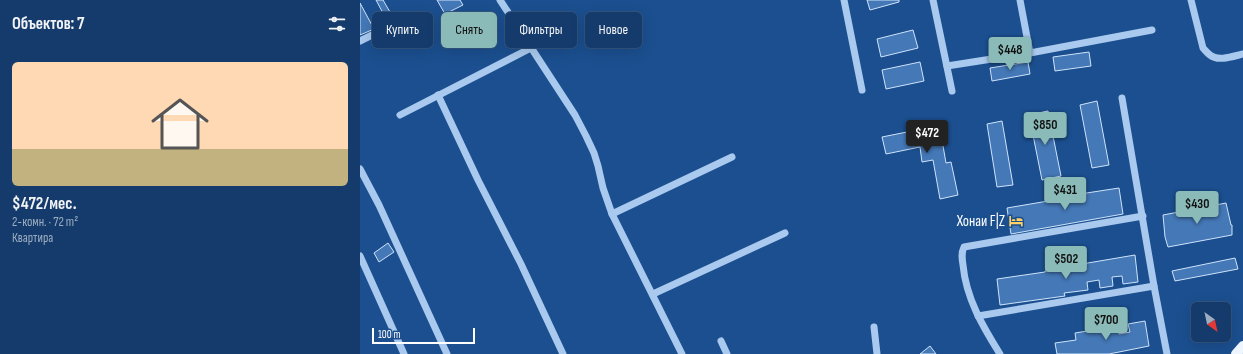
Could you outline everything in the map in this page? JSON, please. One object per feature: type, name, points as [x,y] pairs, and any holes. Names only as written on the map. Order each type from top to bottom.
[{"type":"main road","points":[[1236,354],[1243,346]]},
{"type":"street","points":[[500,0],[508,12]]},
{"type":"street","points":[[844,0],[862,90]]},
{"type":"street","points":[[933,0],[952,92]]},
{"type":"street","points":[[1020,0],[1030,53]]},
{"type":"street","points":[[1191,0],[1203,48],[1207,53],[1211,57],[1218,58],[1243,54]]},
{"type":"street","points":[[947,66],[1030,53],[1152,30]]},
{"type":"street","points":[[360,41],[372,35]]},
{"type":"street","points":[[400,115],[531,48],[575,115],[586,136],[594,153],[603,188],[612,214],[682,354]]},
{"type":"street","points":[[438,95],[478,180],[521,264],[563,354]]},
{"type":"street","points":[[1122,98],[1167,354]]},
{"type":"street","points":[[612,214],[732,157]]},
{"type":"street","points":[[360,169],[379,205],[447,354]]},
{"type":"street","points":[[1000,354],[978,316],[968,292],[963,270],[962,252],[964,247],[1143,216]]},
{"type":"street","points":[[653,294],[785,233]]},
{"type":"street","points":[[360,256],[404,354]]},
{"type":"street","points":[[978,316],[1154,286]]},
{"type":"street","points":[[874,327],[877,354]]},
{"type":"street","points":[[721,341],[727,354]]},
{"type":"building","points":[[376,0],[383,0],[390,12],[382,12]]},
{"type":"building","points":[[437,0],[460,0],[463,5],[449,12],[444,12]]},
{"type":"building","points":[[867,0],[899,0],[899,2],[870,10]]},
{"type":"building","points":[[360,3],[372,25],[372,30],[360,35]]},
{"type":"building","points":[[913,30],[918,48],[881,57],[877,39]]},
{"type":"building","points":[[1089,52],[1091,66],[1055,71],[1053,57]]},
{"type":"building","points":[[920,62],[924,81],[886,89],[882,70]]},
{"type":"building","points":[[1028,62],[1030,74],[992,81],[990,68]]},
{"type":"building","points":[[1097,101],[1109,165],[1092,168],[1080,105]]},
{"type":"building","points":[[1048,111],[1061,176],[1042,180],[1029,115]]},
{"type":"building","points":[[1002,121],[1013,185],[997,187],[987,124]]},
{"type":"building","points":[[939,123],[946,163],[951,162],[958,195],[940,199],[933,160],[922,162],[920,147],[886,154],[882,137],[917,130],[916,127]]},
{"type":"building","points":[[1119,188],[1123,214],[1011,234],[1007,208],[1054,200],[1054,198]]},
{"type":"building","points":[[1226,203],[1232,225],[1232,235],[1168,247],[1165,237],[1163,215]]},
{"type":"building","points":[[388,243],[394,252],[379,262],[374,253]]},
{"type":"building","points":[[1135,255],[1138,282],[1123,284],[1122,276],[1112,277],[1113,286],[1100,288],[1099,280],[1087,282],[1088,290],[1064,293],[1065,296],[1000,305],[997,279],[1071,268],[1070,266]]},
{"type":"building","points":[[1235,258],[1238,269],[1175,281],[1172,271]]},
{"type":"building","points":[[1145,321],[1149,346],[1109,354],[1057,354],[1055,343],[1076,340],[1075,333],[1118,326],[1119,334],[1130,332],[1128,324]]},
{"type":"building","points":[[930,346],[936,354],[920,354]]},
{"type":"place","name":"Хонаи F|Z","points":[[1016,221]]}]
